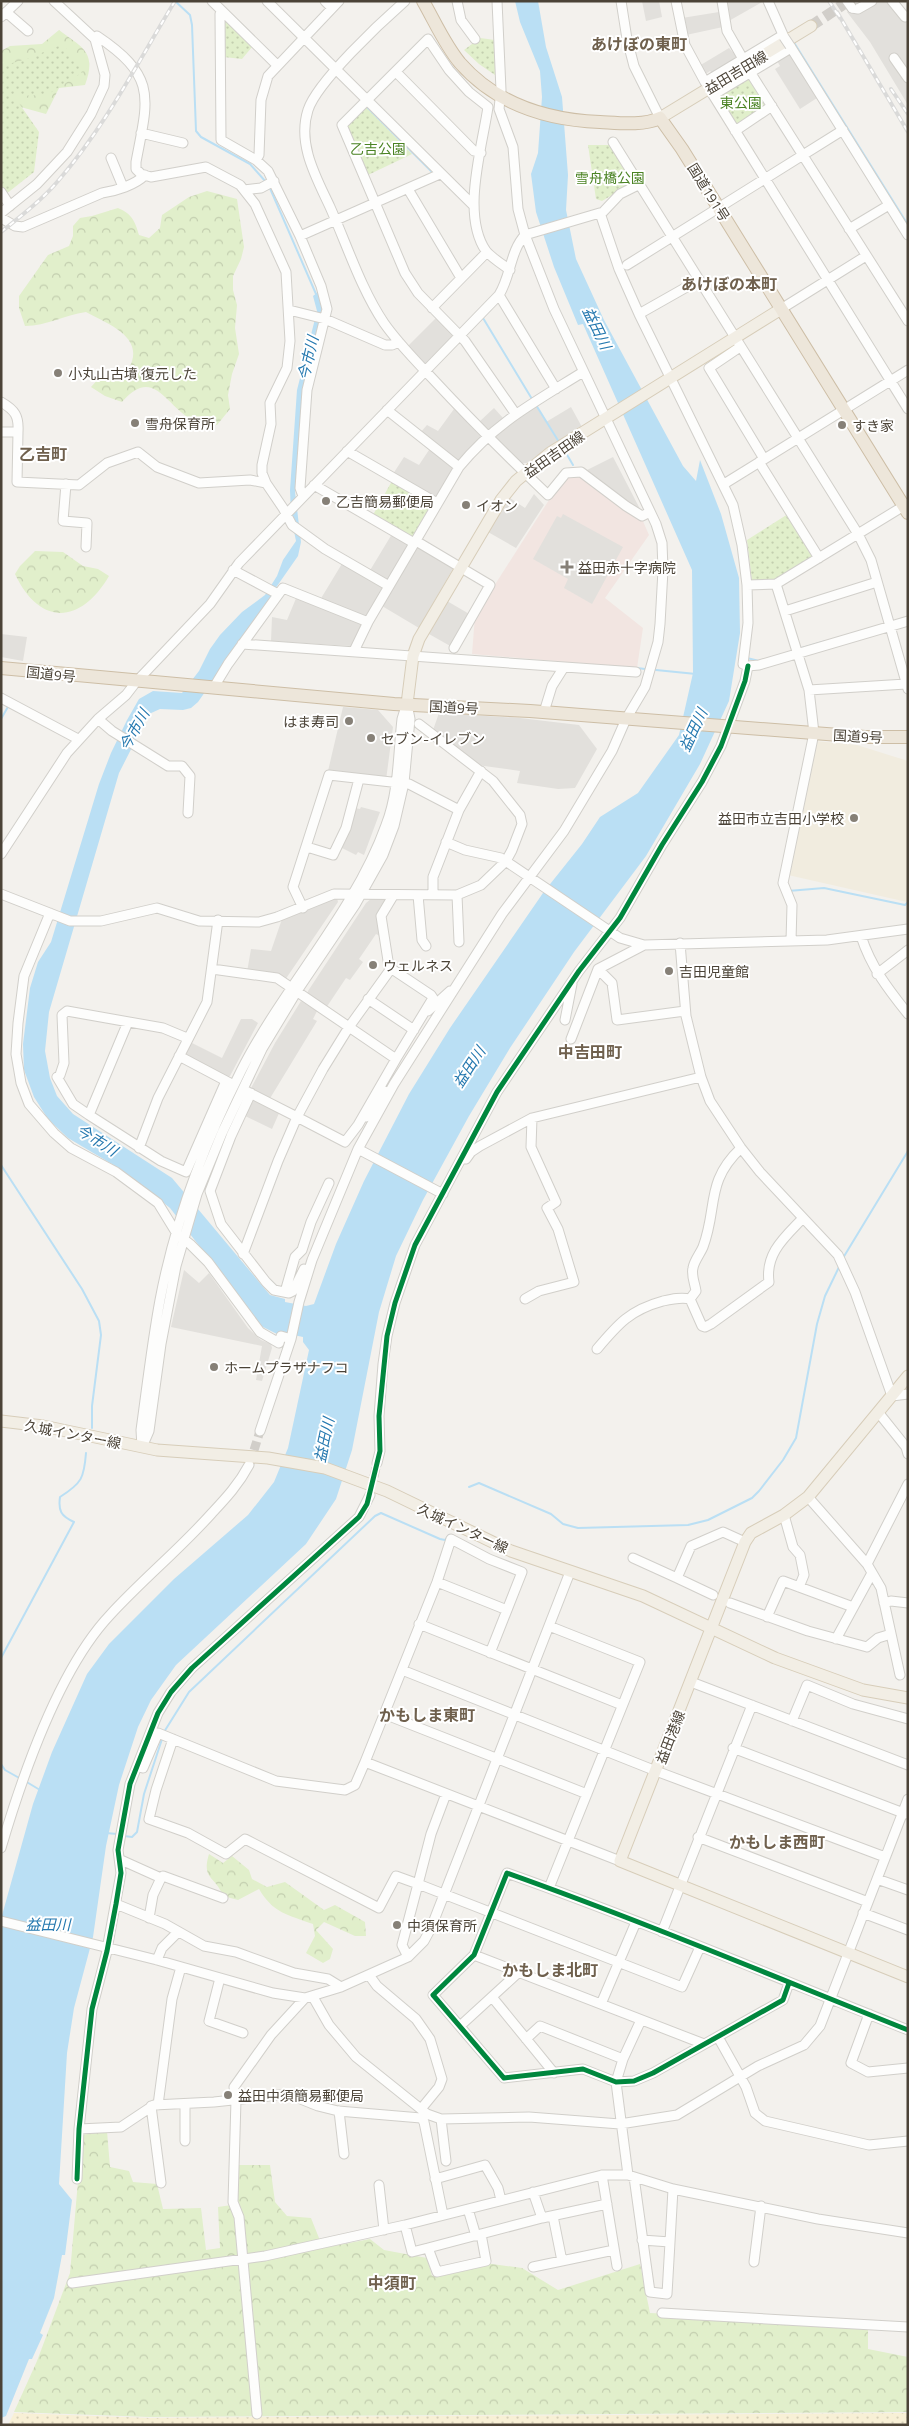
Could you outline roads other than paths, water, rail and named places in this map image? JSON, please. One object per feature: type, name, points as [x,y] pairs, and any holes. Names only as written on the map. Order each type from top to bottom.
[{"type":"highway","points":[[423,1],[448,46],[460,63],[479,82],[501,97],[538,113],[584,122],[647,122],[660,118]]},
{"type":"highway","name":"国道191号","points":[[660,118],[907,508]]},
{"type":"highway","name":"国道9号","points":[[1,668],[136,682],[406,704],[544,712],[814,733],[892,738],[908,737]]},
{"type":"main road","name":"益田吉田線","points":[[660,118],[811,26]]},
{"type":"main road","name":"益田吉田線","points":[[406,704],[413,656],[427,624],[460,566],[498,505],[516,481],[550,453],[669,379],[737,343],[782,309]]},
{"type":"main road","name":"益田港線","points":[[620,1862],[745,1542],[751,1533],[784,1515],[808,1498],[908,1376]]},
{"type":"main road","name":"久城インター線","points":[[1,1421],[43,1426],[173,1452],[268,1458],[325,1468],[356,1478],[511,1551],[643,1596],[775,1658],[864,1690],[908,1698]]},
{"type":"main road","points":[[620,1862],[908,1977]]},
{"type":"street","points":[[18,1],[3,15],[28,30]]},
{"type":"street","points":[[212,1],[277,65]]},
{"type":"street","points":[[266,1],[473,205]]},
{"type":"street","points":[[325,1],[332,8]]},
{"type":"street","points":[[256,160],[259,156],[261,100],[268,76],[339,1]]},
{"type":"street","points":[[405,1],[335,70],[314,96],[308,111],[305,127],[308,155],[369,295],[384,323],[399,342],[486,437],[548,495],[566,473],[581,472],[626,506],[642,516],[646,514]]},
{"type":"street","points":[[457,1],[461,20],[475,39]]},
{"type":"street","points":[[260,1432],[291,1339],[299,1302],[312,1260],[390,1092],[502,914],[569,823],[614,746],[645,687],[658,642],[663,570],[662,543],[607,418],[583,372],[518,209],[512,147],[499,109],[501,97],[497,1]]},
{"type":"street","points":[[621,1],[627,39],[634,66],[660,118]]},
{"type":"street","points":[[676,1],[685,45],[709,88],[908,409]]},
{"type":"street","points":[[722,1],[726,31],[743,59]]},
{"type":"street","points":[[768,1],[783,36],[908,235]]},
{"type":"street","points":[[848,4],[858,9],[872,1]]},
{"type":"street","points":[[892,1],[905,17],[908,16]]},
{"type":"street","points":[[1,212],[37,184],[67,152],[96,106],[104,86],[105,75],[95,40],[60,3]]},
{"type":"street","points":[[222,11],[220,14],[221,140],[256,160],[268,171],[300,236],[321,286],[327,309],[321,318],[307,390],[300,488],[301,498]]},
{"type":"street","points":[[95,40],[97,36],[110,44],[125,58],[141,79],[146,99],[136,170],[146,175],[157,176],[206,167],[227,177],[244,190],[255,204],[286,272],[289,310],[290,360],[270,403],[270,424],[262,465],[266,483],[287,513],[292,526],[389,586]]},
{"type":"street","points":[[709,88],[743,59],[783,36]]},
{"type":"street","points":[[510,270],[487,252],[478,233],[473,205],[488,107],[469,92],[449,70],[428,39],[342,125],[405,273],[418,293],[460,336],[515,414]]},
{"type":"street","points":[[709,88],[750,72],[790,47]]},
{"type":"street","points":[[894,58],[908,78]]},
{"type":"street","points":[[396,72],[474,151],[481,153]]},
{"type":"street","points":[[750,72],[908,321]]},
{"type":"street","points":[[735,131],[772,106]]},
{"type":"street","points":[[627,265],[843,130]]},
{"type":"street","points":[[141,134],[183,143]]},
{"type":"street","points":[[613,142],[858,534],[871,560],[907,687],[809,690]]},
{"type":"street","points":[[111,158],[123,187]]},
{"type":"street","points":[[300,236],[440,174]]},
{"type":"street","points":[[1,218],[15,226],[23,226],[102,193],[123,187],[146,175]]},
{"type":"street","points":[[244,190],[262,188],[273,182]]},
{"type":"street","points":[[1,854],[78,739],[126,695],[210,604],[233,570],[500,295],[510,270],[517,243],[528,234],[597,214],[620,194],[640,184]]},
{"type":"street","points":[[408,189],[461,278]]},
{"type":"street","points":[[1,192],[10,206]]},
{"type":"street","points":[[849,229],[889,204]]},
{"type":"street","points":[[597,214],[619,269],[669,379],[724,484],[739,527],[748,584],[748,623],[743,664],[748,666],[759,665],[908,621]]},
{"type":"street","points":[[432,308],[487,252]]},
{"type":"street","points":[[782,309],[866,256]]},
{"type":"street","points":[[639,314],[699,280]]},
{"type":"street","points":[[500,295],[556,389]]},
{"type":"street","points":[[289,310],[321,318],[385,345],[392,346],[399,342]]},
{"type":"street","points":[[737,343],[709,368],[819,558]]},
{"type":"street","points":[[724,484],[908,370]]},
{"type":"street","points":[[354,651],[368,622],[459,467],[486,437],[515,414],[583,372]]},
{"type":"street","points":[[1,402],[16,413],[19,420],[17,482],[79,485],[107,463],[138,452],[158,467],[199,483],[250,480],[266,483]]},
{"type":"street","points":[[387,410],[459,467]]},
{"type":"street","points":[[1,432],[18,432]]},
{"type":"street","points":[[348,451],[438,503]]},
{"type":"street","points":[[66,484],[63,521],[87,523],[86,547]]},
{"type":"street","points":[[314,485],[460,566],[490,585],[454,648]]},
{"type":"street","points":[[638,486],[637,490],[654,533],[660,568],[663,570]]},
{"type":"street","points":[[748,584],[776,584],[858,534],[907,508]]},
{"type":"street","points":[[233,570],[277,594]]},
{"type":"street","points":[[785,612],[878,582]]},
{"type":"street","points":[[776,584],[809,690],[814,733],[783,882],[792,905],[791,942]]},
{"type":"street","points":[[213,687],[283,588],[368,622]]},
{"type":"street","points":[[242,644],[636,672]]},
{"type":"street","points":[[377,1463],[381,1438],[379,1416],[383,1364],[395,1303],[415,1245],[441,1192],[450,1180],[497,1092],[607,930],[620,918],[657,853],[702,782],[727,727],[748,666]]},
{"type":"street","points":[[544,712],[552,686],[564,667]]},
{"type":"street","points":[[1,698],[78,739]]},
{"type":"street","points":[[187,1038],[163,1028],[67,1011],[62,1015],[64,1063],[60,1076],[56,1077],[73,1104],[161,1162],[186,1172],[262,1031],[294,989],[357,894],[387,825],[399,783],[402,719],[406,704]]},
{"type":"street","points":[[98,719],[115,733],[168,766],[182,766],[190,776],[188,813]]},
{"type":"street","points":[[1,894],[52,914],[81,922],[100,921],[157,908],[199,921],[259,922],[303,908],[323,897],[357,894],[393,896],[457,895],[481,885],[506,861],[519,834],[522,824],[520,815],[505,794],[481,771],[418,724]]},
{"type":"street","points":[[433,895],[432,877],[459,810],[481,771]]},
{"type":"street","points":[[303,908],[293,887],[329,775],[409,784],[459,810]]},
{"type":"street","points":[[307,847],[333,855],[346,828],[359,779]]},
{"type":"street","points":[[446,842],[506,861],[620,938],[644,945],[791,942],[861,936],[908,929]]},
{"type":"street","points":[[418,895],[422,940],[426,946]]},
{"type":"street","points":[[457,895],[458,942]]},
{"type":"street","points":[[244,1254],[278,1160],[298,1117],[323,1069],[349,1027],[390,970],[381,916],[393,896]]},
{"type":"street","points":[[52,914],[24,976],[16,1054],[21,1083],[30,1104],[54,1134],[71,1148],[116,1172],[158,1203],[181,1235],[208,1262],[260,1332],[279,1343],[281,1336],[291,1339]]},
{"type":"street","points":[[139,1148],[158,1098],[207,1002],[218,920]]},
{"type":"street","points":[[861,936],[869,960],[877,974],[908,1014]]},
{"type":"street","points":[[680,943],[685,1011],[701,1077],[710,1101],[741,1148],[838,1255],[855,1292],[892,1396],[908,1394]]},
{"type":"street","points":[[570,1039],[598,969],[644,945]]},
{"type":"street","points":[[877,974],[908,950]]},
{"type":"street","points":[[212,969],[277,978],[396,1058]]},
{"type":"street","points":[[598,969],[612,983],[617,1020],[685,1011]]},
{"type":"street","points":[[179,1056],[344,1142],[360,1119],[433,998],[390,970]]},
{"type":"street","points":[[564,1020],[573,980]]},
{"type":"street","points":[[426,1012],[431,1010],[451,990],[457,987]]},
{"type":"street","points":[[368,999],[414,1030]]},
{"type":"street","points":[[89,1115],[128,1022]]},
{"type":"street","points":[[450,1180],[455,1176],[471,1152],[532,1118],[701,1077]]},
{"type":"street","points":[[142,1447],[141,1430],[160,1298],[212,1134],[234,1085]]},
{"type":"street","points":[[360,1119],[364,1120],[384,1091],[390,1092]]},
{"type":"street","points":[[251,1093],[231,1136],[210,1191],[221,1224],[270,1287],[285,1292],[293,1291],[309,1260],[312,1260]]},
{"type":"street","points":[[525,1299],[539,1291],[574,1282],[558,1229],[548,1208],[556,1202],[531,1147],[532,1118]]},
{"type":"street","points":[[690,1299],[696,1291],[693,1268],[703,1247],[711,1216],[714,1191],[724,1169],[741,1148]]},
{"type":"street","points":[[362,1151],[441,1192]]},
{"type":"street","points":[[285,1292],[295,1257],[302,1250],[311,1222],[329,1183]]},
{"type":"street","points":[[690,1299],[702,1326],[705,1327],[769,1282],[769,1266],[774,1250],[803,1218]]},
{"type":"street","points":[[597,1349],[620,1322],[644,1306],[669,1300],[690,1299]]},
{"type":"street","points":[[878,1412],[906,1447],[908,1454]]},
{"type":"street","points":[[1,1848],[29,1766],[68,1676],[82,1652],[109,1615],[196,1532],[236,1487],[249,1465]]},
{"type":"street","points":[[867,1564],[903,1489],[908,1484]]},
{"type":"street","points":[[78,2179],[79,2129],[92,2009],[116,1904],[121,1860],[118,1850],[122,1823],[130,1784],[158,1713],[171,1692],[192,1668],[359,1517],[370,1495]]},
{"type":"street","points":[[808,1498],[867,1564],[880,1588],[900,1675]]},
{"type":"street","points":[[784,1515],[793,1547],[800,1555],[804,1575],[799,1587]]},
{"type":"street","points":[[677,1578],[692,1546],[723,1532],[745,1542]]},
{"type":"street","points":[[137,1766],[143,1768],[158,1733],[276,1782],[345,1790],[355,1785],[437,1582],[451,1540],[489,1559],[522,1572],[490,1653]]},
{"type":"street","points":[[633,1558],[713,1595]]},
{"type":"street","points":[[257,2414],[239,2217],[233,2202],[236,2100],[234,2087],[271,2035],[309,1998],[341,1987],[408,1957],[424,1941],[444,1895],[570,1572]]},
{"type":"street","points":[[836,1639],[872,1573]]},
{"type":"street","points":[[767,1617],[783,1581],[853,1607]]},
{"type":"street","points":[[437,1582],[507,1610]]},
{"type":"street","points":[[884,1603],[891,1601],[908,1603]]},
{"type":"street","points":[[730,1603],[808,1632],[867,1647],[878,1638],[891,1634]]},
{"type":"street","points":[[419,1624],[622,1705]]},
{"type":"street","points":[[549,1626],[640,1662],[549,1888]]},
{"type":"street","points":[[402,1670],[656,1771],[885,1856]]},
{"type":"street","points":[[691,1682],[908,1765]]},
{"type":"street","points":[[792,1721],[807,1685],[853,1704],[908,1718]]},
{"type":"street","points":[[662,1932],[698,1837],[752,1705]]},
{"type":"street","points":[[384,1714],[587,1794]]},
{"type":"street","points":[[173,1739],[156,1790],[149,1819],[188,1833],[226,1854],[245,1839],[379,1908],[396,1876],[682,1987],[700,1947]]},
{"type":"street","points":[[734,1748],[905,1814]]},
{"type":"street","points":[[365,1762],[620,1862]]},
{"type":"street","points":[[408,1957],[402,1945],[431,1834],[446,1794]]},
{"type":"street","points":[[79,2129],[121,2127],[155,2105],[236,2100],[288,2094],[318,2106],[339,2111],[423,2114],[441,2120],[529,2117],[620,2124],[677,2115],[739,2077],[783,2053],[804,2045],[820,2026],[885,1856],[905,1814],[908,1799]]},
{"type":"street","points":[[698,1837],[868,1902]]},
{"type":"street","points":[[121,1860],[161,1878],[163,1876],[223,1898]]},
{"type":"street","points":[[789,1983],[783,2000],[653,2074],[634,2081],[616,2082],[583,2069],[504,2078],[434,1995],[474,1955],[489,1913],[507,1873],[662,1932],[908,2030]]},
{"type":"street","points":[[149,1918],[153,1895],[161,1878]]},
{"type":"street","points":[[877,1879],[908,1890]]},
{"type":"street","points":[[116,1904],[149,1918],[204,1946],[236,1952],[294,1973],[328,1978],[341,1987]]},
{"type":"street","points":[[864,1913],[908,1930]]},
{"type":"street","points":[[1,1922],[157,1960],[273,1993],[309,1998],[341,2042],[423,2114]]},
{"type":"street","points":[[601,2004],[636,1922]]},
{"type":"street","points":[[157,1960],[162,1948],[178,1932]]},
{"type":"street","points":[[474,1955],[704,2044]]},
{"type":"street","points":[[161,2183],[155,2105],[172,1999],[181,1967]]},
{"type":"street","points":[[460,2026],[519,1972]]},
{"type":"street","points":[[369,1975],[377,1986],[416,2019],[430,2039],[442,2079],[423,2114],[443,2215]]},
{"type":"street","points":[[220,1978],[209,2021],[243,2033]]},
{"type":"street","points":[[492,1997],[554,2073]]},
{"type":"street","points":[[869,2014],[851,2063],[868,2072],[908,2068]]},
{"type":"street","points":[[641,2020],[623,2059],[616,2082],[620,2124],[631,2176],[650,2292],[666,2294],[673,2189]]},
{"type":"street","points":[[526,2039],[540,2026],[623,2059]]},
{"type":"street","points":[[718,2037],[746,2087],[755,2113],[765,2121],[869,2145],[908,2141]]},
{"type":"street","points":[[185,2104],[185,2141]]},
{"type":"street","points":[[339,2111],[344,2154]]},
{"type":"street","points":[[441,2120],[446,2161]]},
{"type":"street","points":[[435,2179],[485,2165],[498,2188],[501,2200]]},
{"type":"street","points":[[72,2283],[265,2256],[405,2225],[602,2175],[631,2176],[673,2189],[908,2233]]},
{"type":"street","points":[[602,2175],[617,2266]]},
{"type":"street","points":[[379,2185],[384,2230]]},
{"type":"street","points":[[533,2192],[542,2218]]},
{"type":"street","points":[[405,2225],[412,2252],[542,2218],[607,2204]]},
{"type":"street","points":[[754,2262],[760,2206]]},
{"type":"street","points":[[428,2248],[437,2272],[486,2261],[468,2209]]},
{"type":"street","points":[[553,2216],[562,2261]]},
{"type":"street","points":[[642,2240],[670,2242]]},
{"type":"street","points":[[533,2267],[614,2250]]},
{"type":"street","points":[[662,2314],[908,2328]]},
{"type":"water","name":"益田川","points":[[515,1],[538,1],[546,47],[562,97],[568,175],[566,210],[576,259],[604,320],[683,466],[696,481],[700,460],[721,514],[739,578],[740,633],[729,701],[700,764],[646,856],[574,952],[510,1048],[469,1116],[423,1200],[396,1256],[379,1312],[352,1450],[336,1499],[306,1544],[176,1665],[151,1700],[138,1727],[119,1785],[106,1846],[93,1937],[74,2008],[67,2053],[59,2184],[72,2200],[65,2255],[62,2255],[54,2298],[40,2333],[43,2335],[32,2359],[29,2359],[6,2416],[1,2418],[1,1919],[33,1804],[52,1752],[87,1674],[109,1644],[174,1579],[248,1515],[274,1482],[288,1448],[309,1350],[303,1342],[303,1337],[279,1332],[277,1334],[261,1326],[170,1208],[122,1170],[68,1138],[48,1119],[34,1097],[24,1070],[23,1044],[30,988],[38,962],[51,942],[99,784],[111,753],[139,699],[153,691],[182,693],[199,671],[210,649],[220,635],[242,612],[265,595],[277,576],[283,560],[296,541],[291,516],[290,490],[297,390],[317,311],[313,296],[318,292],[323,312],[302,395],[295,492],[301,542],[298,556],[198,702],[191,708],[183,710],[160,709],[149,714],[119,773],[49,1012],[45,1051],[50,1078],[57,1096],[73,1114],[172,1178],[270,1295],[285,1299],[285,1302],[306,1306],[314,1304],[336,1244],[364,1181],[409,1094],[450,1028],[543,893],[582,844],[600,817],[638,793],[679,735],[693,673],[692,570],[583,324],[578,325],[554,267],[536,212],[531,174],[538,153],[542,97],[540,71],[520,22]]},
{"type":"waterway","name":"今市川","points":[[175,1],[190,15],[192,25],[196,131],[201,137],[250,164],[266,182]]},
{"type":"waterway","points":[[793,41],[908,225]]},
{"type":"waterway","points":[[367,107],[433,173]]},
{"type":"waterway","name":"今市川","points":[[269,186],[316,294]]},
{"type":"waterway","points":[[483,318],[532,399]]},
{"type":"waterway","points":[[536,405],[559,442]]},
{"type":"waterway","points":[[566,453],[573,465]]},
{"type":"waterway","points":[[802,648],[826,641]]},
{"type":"waterway","points":[[747,658],[759,661]]},
{"type":"waterway","points":[[637,668],[645,669]]},
{"type":"waterway","points":[[656,670],[696,674]]},
{"type":"waterway","points":[[1,719],[9,705]]},
{"type":"waterway","points":[[788,891],[824,888],[905,905],[908,902]]},
{"type":"waterway","points":[[843,1258],[908,1151]]},
{"type":"waterway","points":[[1,1165],[82,1289],[99,1321],[101,1335],[92,1406],[92,1428]]},
{"type":"waterway","points":[[469,1487],[479,1483],[551,1514],[563,1524],[578,1528],[688,1525],[708,1520],[752,1498],[783,1460],[796,1438],[817,1324],[825,1296],[840,1265]]},
{"type":"waterway","points":[[1,1658],[74,1522],[66,1518],[61,1512],[60,1497],[73,1488],[83,1474],[86,1453]]},
{"type":"waterway","points":[[164,1732],[189,1692],[375,1516],[381,1513],[440,1539],[445,1540],[449,1535]]},
{"type":"waterway","points":[[124,1836],[132,1837],[137,1832],[144,1794],[162,1739]]},
{"type":"waterway","points":[[1,1764],[5,1770],[21,1779]]},
{"type":"waterway","points":[[25,1781],[40,1790]]},
{"type":"waterway","points":[[106,1833],[117,1834]]},
{"type":"tunnel","points":[[811,26],[844,4]]},
{"type":"tunnel","points":[[250,1463],[260,1431]]},
{"type":"tunnel","points":[[371,1490],[377,1463]]},
{"type":"railway","points":[[1,232],[45,195],[91,139],[175,1]]},
{"type":"railway","points":[[829,1],[840,18]]},
{"type":"railway","points":[[837,12],[908,132]]},
{"type":"railway","points":[[891,89],[908,114]]},
{"type":"place","name":"小丸山古墳 復元した","points":[[58,373]]},
{"type":"place","name":"雪舟保育所","points":[[135,423]]},
{"type":"place","name":"すき家","points":[[842,425]]},
{"type":"place","name":"乙吉簡易郵便局","points":[[326,501]]},
{"type":"place","name":"イオン","points":[[466,505]]},
{"type":"place","name":"益田赤十字病院","points":[[567,567]]},
{"type":"place","name":"はま寿司","points":[[349,721]]},
{"type":"place","name":"セブン-イレブン","points":[[371,738]]},
{"type":"place","name":"益田市立吉田小学校","points":[[854,818]]},
{"type":"place","name":"ウェルネス","points":[[373,965]]},
{"type":"place","name":"吉田児童館","points":[[669,971]]},
{"type":"place","name":"ホームプラザナフコ","points":[[214,1367]]},
{"type":"place","name":"中須保育所","points":[[397,1925]]},
{"type":"place","name":"益田中須簡易郵便局","points":[[228,2095]]},
{"type":"district","name":"あけぼの東町","points":[[639,44]]},
{"type":"district","name":"あけぼの本町","points":[[729,284]]},
{"type":"district","name":"乙吉町","points":[[43,454]]},
{"type":"district","name":"中吉田町","points":[[590,1052]]},
{"type":"district","name":"かもしま東町","points":[[427,1715]]},
{"type":"district","name":"かもしま西町","points":[[777,1842]]},
{"type":"district","name":"かもしま北町","points":[[550,1970]]},
{"type":"district","name":"中須町","points":[[392,2283]]},
{"type":"park label","name":"東公園","points":[[741,102]]},
{"type":"park label","name":"乙吉公園","points":[[378,148]]},
{"type":"park label","name":"雪舟橋公園","points":[[610,177]]}]
